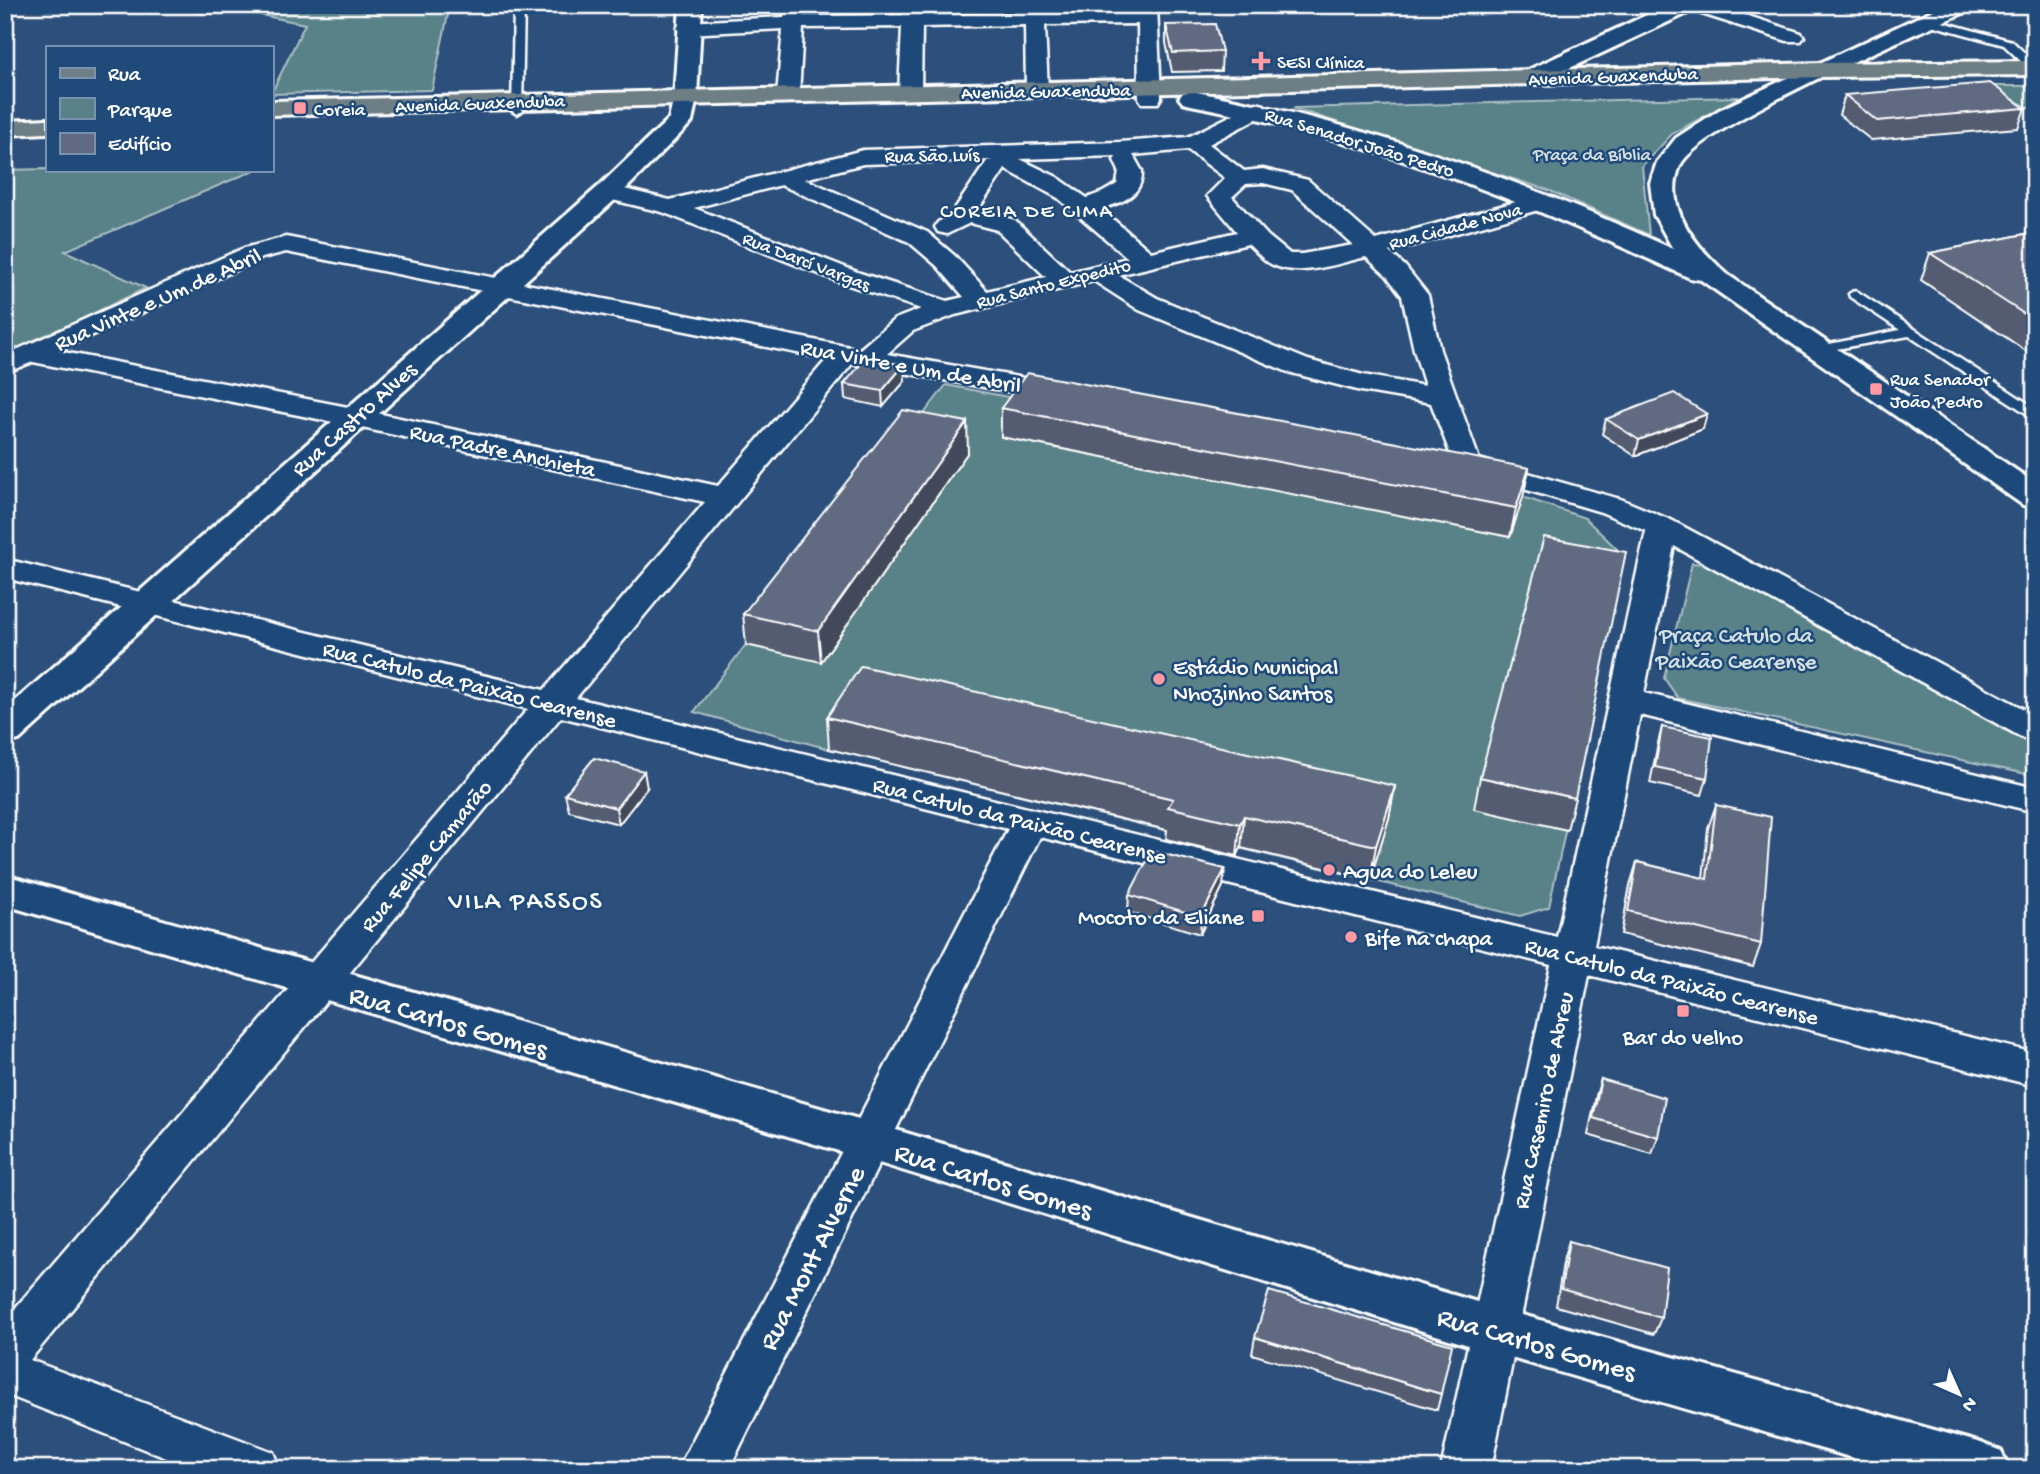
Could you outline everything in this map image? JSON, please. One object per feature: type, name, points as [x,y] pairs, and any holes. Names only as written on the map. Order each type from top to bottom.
[{"type":"main road","name":"Avenida Guaxenduba","points":[[273,108],[516,106],[1150,93],[1532,78],[1822,70],[2035,68]]},
{"type":"main road","points":[[1822,70],[1846,80],[1869,84],[2035,82]]},
{"type":"main road","points":[[1292,98],[1331,93],[1508,89],[1527,84],[1532,78]]},
{"type":"main road","name":"Avenida Guaxenduba","points":[[686,102],[788,95],[1037,90],[1150,93],[1191,98],[1292,98],[1869,84]]},
{"type":"main road","name":"Avenida Guaxenduba","points":[[273,118],[516,106]]},
{"type":"main road","points":[[5,118],[46,116]]},
{"type":"main road","points":[[5,128],[46,126]]},
{"type":"street","points":[[1532,78],[1686,5]]},
{"type":"street","points":[[1693,5],[1794,37]]},
{"type":"street","name":"Rua Senador João Pedro","points":[[1962,5],[1822,70],[1699,132],[1671,157],[1665,170],[1663,195],[1676,235],[1698,264],[1718,281],[2035,498]]},
{"type":"street","points":[[1033,11],[1037,90]]},
{"type":"street","points":[[686,102],[689,17],[794,14],[1148,11],[1150,93]]},
{"type":"street","points":[[910,92],[913,13]]},
{"type":"street","points":[[788,95],[794,14]]},
{"type":"street","name":"Rua Senador João Pedro","points":[[1191,98],[1256,110],[1384,146],[1542,202],[1718,281]]},
{"type":"street","name":"Rua Castro Alves","points":[[5,731],[150,604],[353,417],[608,192],[680,122],[686,102]]},
{"type":"street","name":"Rua São Luís","points":[[608,192],[670,207],[781,177],[880,155],[1123,155],[1193,143],[1256,110]]},
{"type":"street","points":[[1193,143],[1239,177]]},
{"type":"street","points":[[1082,206],[1106,200],[1127,187],[1133,172],[1123,155]]},
{"type":"street","points":[[918,237],[948,227],[964,215],[1003,165],[1049,181],[1145,260]]},
{"type":"street","points":[[781,177],[918,237],[946,261],[981,300]]},
{"type":"street","name":"Rua Cidade Nova","points":[[1368,248],[1324,204],[1300,185],[1279,178],[1239,177],[1219,196],[1254,235],[1283,260],[1314,260],[1368,248],[1542,202]]},
{"type":"street","name":"Rua Darcí Vargas","points":[[670,207],[850,278],[946,309]]},
{"type":"street","points":[[964,215],[1006,225],[1065,281]]},
{"type":"street","name":"Rua Santo Expedito","points":[[856,356],[904,325],[946,309],[1254,235]]},
{"type":"street","name":"Rua Vinte e Um de Abril","points":[[5,365],[33,355],[253,253],[286,244],[856,356],[1084,396]]},
{"type":"street","points":[[1368,248],[1396,271],[1415,295],[1427,350],[1443,397],[1452,460],[1612,506],[1662,527],[2035,730]]},
{"type":"street","points":[[1097,271],[1115,285],[1148,303],[1298,366],[1361,383],[1443,397]]},
{"type":"street","name":"Rua Padre Anchieta","points":[[33,355],[353,417],[726,497]]},
{"type":"street","name":"Rua Felipe Camarão","points":[[5,1355],[726,497],[856,356]]},
{"type":"street","name":"Rua Casemiro de Abreu","points":[[1466,1469],[1662,527]]},
{"type":"street","name":"Rua Catulo da Paixão Cearense","points":[[5,568],[2035,1070]]},
{"type":"street","points":[[1626,700],[2035,800]]},
{"type":"street","name":"Rua Mont Alverne","points":[[704,1469],[1030,821]]},
{"type":"street","name":"Rua Carlos Gomes","points":[[5,890],[869,1141],[1494,1330],[1981,1469]]},
{"type":"street","points":[[5,1372],[255,1469]]},
{"type":"lane","points":[[46,5],[88,9],[100,5]]},
{"type":"lane","points":[[516,106],[519,5]]},
{"type":"lane","points":[[1928,21],[2008,43],[2035,68]]},
{"type":"lane","points":[[1855,294],[2035,415]]},
{"type":"lane","points":[[1819,350],[1910,332]]},
{"type":"green space","points":[[271,5],[450,5],[432,90],[273,94],[305,24],[256,14]]},
{"type":"green space","points":[[1966,86],[2035,86],[2035,111],[2012,99]]},
{"type":"green space","name":"Praça da Bíblia","points":[[1739,97],[1672,134],[1642,166],[1649,235],[1548,190],[1293,108]]},
{"type":"green space","points":[[5,170],[250,172],[65,251],[146,288],[5,356]]},
{"type":"green space","name":"Estádio Municipal Nhozinho Santos","points":[[946,385],[1523,497],[1585,518],[1619,551],[1618,583],[1549,907],[1520,916],[829,749],[694,712]]},
{"type":"green space","name":"Praça Catulo da Paixão Cearense","points":[[1692,563],[1716,565],[2035,743],[2035,776],[1678,698],[1664,678]]},
{"type":"building","points":[[1215,24],[1222,51],[1173,53],[1166,25]]},
{"type":"building","points":[[1990,83],[2025,108],[1877,121],[1845,95]]},
{"type":"building","points":[[2035,232],[2035,321],[1930,253]]},
{"type":"building","points":[[866,358],[904,365],[882,391],[844,384]]},
{"type":"building","points":[[1027,373],[1529,468],[1516,508],[1001,408]]},
{"type":"building","points":[[1674,393],[1707,414],[1639,440],[1606,419]]},
{"type":"building","points":[[903,410],[967,422],[818,631],[743,614]]},
{"type":"building","points":[[1544,537],[1626,552],[1575,798],[1480,777]]},
{"type":"building","points":[[861,666],[1395,786],[1376,846],[1244,816],[1240,824],[1168,807],[1173,799],[827,717]]},
{"type":"building","points":[[1662,727],[1712,737],[1707,778],[1655,767]]},
{"type":"building","points":[[594,758],[644,771],[616,808],[565,794]]},
{"type":"building","points":[[1716,805],[1771,817],[1761,944],[1628,911],[1637,862],[1707,879]]},
{"type":"building","points":[[1152,851],[1225,869],[1201,917],[1129,895]]},
{"type":"building","points":[[1601,1079],[1665,1098],[1658,1137],[1593,1118]]},
{"type":"building","points":[[1569,1241],[1667,1268],[1661,1318],[1561,1289]]},
{"type":"building","points":[[1269,1291],[1452,1345],[1441,1394],[1255,1337]]},
{"type":"place","name":"SESI Clínica","points":[[1261,61]]},
{"type":"place","name":"Coreia","points":[[300,108]]},
{"type":"place","name":"Rua Senador João Pedro","points":[[1876,389]]},
{"type":"place","name":"Estádio Municipal Nhozinho Santos","points":[[1159,679]]},
{"type":"place","name":"Agua do Leleu","points":[[1329,870]]},
{"type":"place","name":"Mocoto da Eliane","points":[[1258,916]]},
{"type":"place","name":"Bife na chapa","points":[[1351,937]]},
{"type":"place","name":"Bar do velho","points":[[1683,1011]]},
{"type":"district","name":"COREIA DE CIMA","points":[[1027,210]]},
{"type":"district","name":"VILA PASSOS","points":[[526,899]]}]
